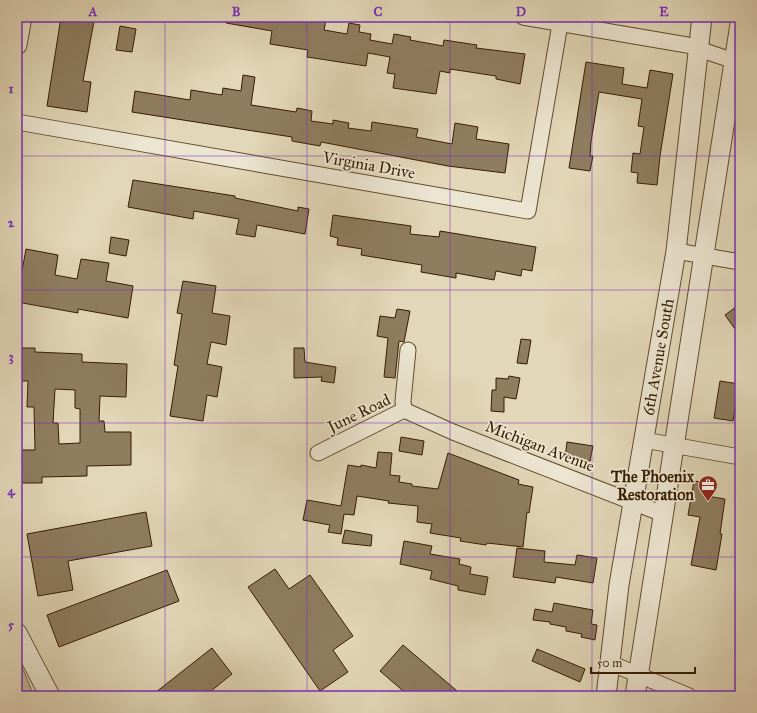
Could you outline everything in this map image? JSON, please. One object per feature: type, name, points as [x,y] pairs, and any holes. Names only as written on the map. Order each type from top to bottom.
[{"type":"street","points":[[17,45],[22,17]]},
{"type":"street","points":[[523,17],[698,48],[737,62]]},
{"type":"street","name":"6th Avenue South","points":[[606,696],[619,585],[676,251],[702,17]]},
{"type":"street","name":"Virginia Drive","points":[[17,122],[528,211],[560,24]]},
{"type":"street","name":"6th Avenue South","points":[[635,696],[663,514],[737,62],[740,24]]},
{"type":"street","points":[[676,251],[740,262]]},
{"type":"street","name":"June Road","points":[[318,453],[404,410],[403,401],[408,350]]},
{"type":"street","name":"Michigan Avenue","points":[[404,410],[453,432],[663,514]]},
{"type":"street","points":[[644,440],[740,457]]},
{"type":"street","points":[[17,633],[50,696]]},
{"type":"street","points":[[610,663],[638,676],[689,696]]},
{"type":"shaded area","points":[[17,655],[34,696],[17,696]]},
{"type":"building","points":[[61,17],[94,21],[83,81],[91,82],[87,112],[47,106]]},
{"type":"building","points":[[227,17],[310,17],[326,20],[324,30],[347,34],[349,23],[360,25],[359,32],[371,34],[370,40],[392,44],[394,34],[411,37],[410,40],[443,46],[444,40],[477,45],[476,48],[525,54],[520,84],[496,79],[496,76],[450,69],[450,73],[440,71],[436,94],[393,88],[395,74],[387,73],[390,57],[368,53],[366,66],[307,57],[308,50],[270,44],[272,31],[226,23]]},
{"type":"building","points":[[120,26],[136,29],[132,52],[116,50]]},
{"type":"building","points":[[586,62],[624,68],[622,84],[647,88],[650,70],[673,74],[657,185],[637,183],[638,173],[631,172],[633,153],[640,154],[644,127],[638,126],[642,99],[599,92],[591,142],[590,156],[593,156],[590,171],[569,168]]},
{"type":"building","points":[[243,75],[255,77],[251,105],[296,112],[297,108],[312,111],[311,121],[333,124],[333,120],[349,123],[348,128],[371,131],[372,122],[418,129],[416,137],[452,144],[455,123],[478,127],[476,139],[509,144],[505,173],[448,166],[321,142],[320,146],[292,141],[292,137],[132,112],[135,91],[190,100],[191,90],[222,95],[223,88],[241,91]]},
{"type":"building","points":[[133,180],[235,196],[235,198],[298,211],[298,207],[309,209],[305,234],[257,225],[255,237],[236,234],[239,219],[194,211],[193,219],[128,207]]},
{"type":"building","points":[[333,215],[411,226],[410,234],[439,237],[440,231],[536,247],[532,271],[522,269],[521,276],[496,271],[494,280],[456,273],[456,278],[421,272],[422,265],[361,255],[362,249],[337,245],[338,238],[330,236]]},
{"type":"building","points":[[111,237],[129,240],[126,256],[109,253]]},
{"type":"building","points":[[26,249],[58,255],[55,275],[77,279],[81,259],[109,263],[106,281],[133,286],[128,318],[78,309],[78,313],[17,302],[17,270],[22,271]]},
{"type":"building","points":[[183,281],[216,286],[212,313],[230,316],[226,345],[211,342],[207,364],[222,367],[217,397],[207,395],[203,421],[170,416],[178,366],[174,365],[182,314],[177,313]]},
{"type":"building","points":[[740,304],[740,336],[725,315]]},
{"type":"building","points":[[397,309],[410,311],[404,342],[399,341],[395,378],[384,377],[388,338],[377,336],[380,316],[395,318]]},
{"type":"building","points":[[521,339],[531,340],[527,364],[517,363]]},
{"type":"building","points":[[17,348],[35,348],[35,352],[82,354],[82,362],[127,364],[126,397],[100,396],[99,421],[104,421],[105,432],[131,432],[131,465],[87,466],[87,476],[42,477],[42,483],[17,483],[17,450],[35,450],[34,407],[27,407],[28,381],[17,381]],"holes":[[[55,389],[75,390],[75,408],[80,409],[80,443],[59,444],[58,423],[53,423]]]},
{"type":"building","points":[[294,348],[304,348],[305,362],[336,367],[334,383],[321,381],[322,377],[294,378]]},
{"type":"building","points":[[509,376],[520,378],[516,399],[504,397],[504,412],[491,411],[492,390],[496,390],[496,378],[508,379]]},
{"type":"building","points":[[720,381],[739,384],[733,421],[714,418]]},
{"type":"building","points":[[401,437],[424,441],[422,455],[399,451]]},
{"type":"building","points":[[567,442],[593,446],[590,461],[565,458]]},
{"type":"building","points":[[378,452],[392,453],[390,475],[400,476],[399,482],[412,484],[412,486],[438,489],[448,453],[519,480],[518,484],[533,487],[529,513],[527,512],[523,547],[487,543],[486,545],[460,541],[461,538],[430,533],[432,524],[417,522],[418,506],[388,503],[389,501],[357,496],[354,515],[344,514],[341,534],[328,532],[330,525],[303,520],[307,500],[341,506],[348,465],[361,467],[361,465],[376,468]]},
{"type":"building","points":[[694,481],[710,483],[707,496],[725,499],[720,534],[722,534],[716,570],[691,565],[700,517],[688,515]]},
{"type":"building","points":[[146,512],[152,546],[68,561],[73,590],[38,596],[27,534]]},
{"type":"building","points":[[345,530],[372,535],[371,546],[342,543]]},
{"type":"building","points":[[404,541],[432,546],[430,554],[460,559],[459,564],[471,567],[470,574],[488,577],[485,595],[458,590],[458,586],[430,579],[432,571],[400,564]]},
{"type":"building","points":[[517,548],[545,551],[544,562],[575,565],[577,555],[597,558],[593,583],[556,577],[555,583],[513,577]]},
{"type":"building","points":[[275,569],[289,589],[310,575],[353,636],[333,650],[348,672],[320,691],[248,587]]},
{"type":"building","points":[[167,570],[179,601],[59,647],[47,615]]},
{"type":"building","points":[[554,603],[593,610],[591,624],[597,625],[595,640],[581,637],[582,634],[566,631],[566,627],[550,624],[550,622],[533,620],[535,609],[552,612]]},
{"type":"building","points":[[403,645],[463,696],[409,696],[380,671]]},
{"type":"building","points":[[212,648],[232,674],[205,696],[151,696]]},
{"type":"building","points":[[537,649],[585,669],[580,682],[532,661]]},
{"type":"place","name":"The Phoenix Restoration","points":[[708,502]]}]
